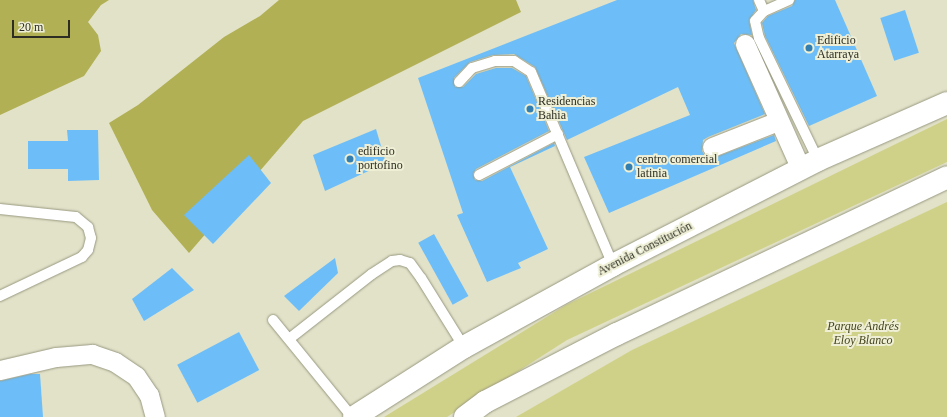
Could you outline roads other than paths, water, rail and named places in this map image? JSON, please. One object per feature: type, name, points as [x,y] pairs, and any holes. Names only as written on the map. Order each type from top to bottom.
[{"type":"main road","name":"Avenida Constitución","points":[[353,417],[464,347],[613,265],[809,165],[947,103]]},
{"type":"main road","points":[[465,417],[485,402],[617,334],[947,177]]},
{"type":"street","points":[[745,44],[778,121],[809,165]]},
{"type":"street","points":[[712,147],[778,121]]},
{"type":"street","points":[[0,370],[56,357],[92,354],[115,362],[136,376],[149,395],[156,417]]},
{"type":"lane","points":[[759,0],[764,11]]},
{"type":"lane","points":[[789,0],[764,11],[755,21],[759,38],[809,165]]},
{"type":"lane","points":[[459,82],[472,68],[495,61],[514,61],[531,72],[613,265]]},
{"type":"lane","points":[[479,175],[558,134]]},
{"type":"lane","points":[[0,209],[76,217],[88,226],[91,238],[88,250],[82,257],[0,296]]},
{"type":"lane","points":[[289,339],[367,277],[392,260],[400,260],[410,263],[464,347]]},
{"type":"lane","points":[[273,320],[353,417]]},
{"type":"place","name":"Edificio Atarraya","points":[[809,48]]},
{"type":"place","name":"Residencias Bahia","points":[[530,109]]},
{"type":"place","name":"edificio portofino","points":[[350,159]]},
{"type":"place","name":"centro comercial latinia","points":[[629,167]]},
{"type":"park label","name":"Parque Andrés Eloy Blanco","points":[[863,334]]}]
